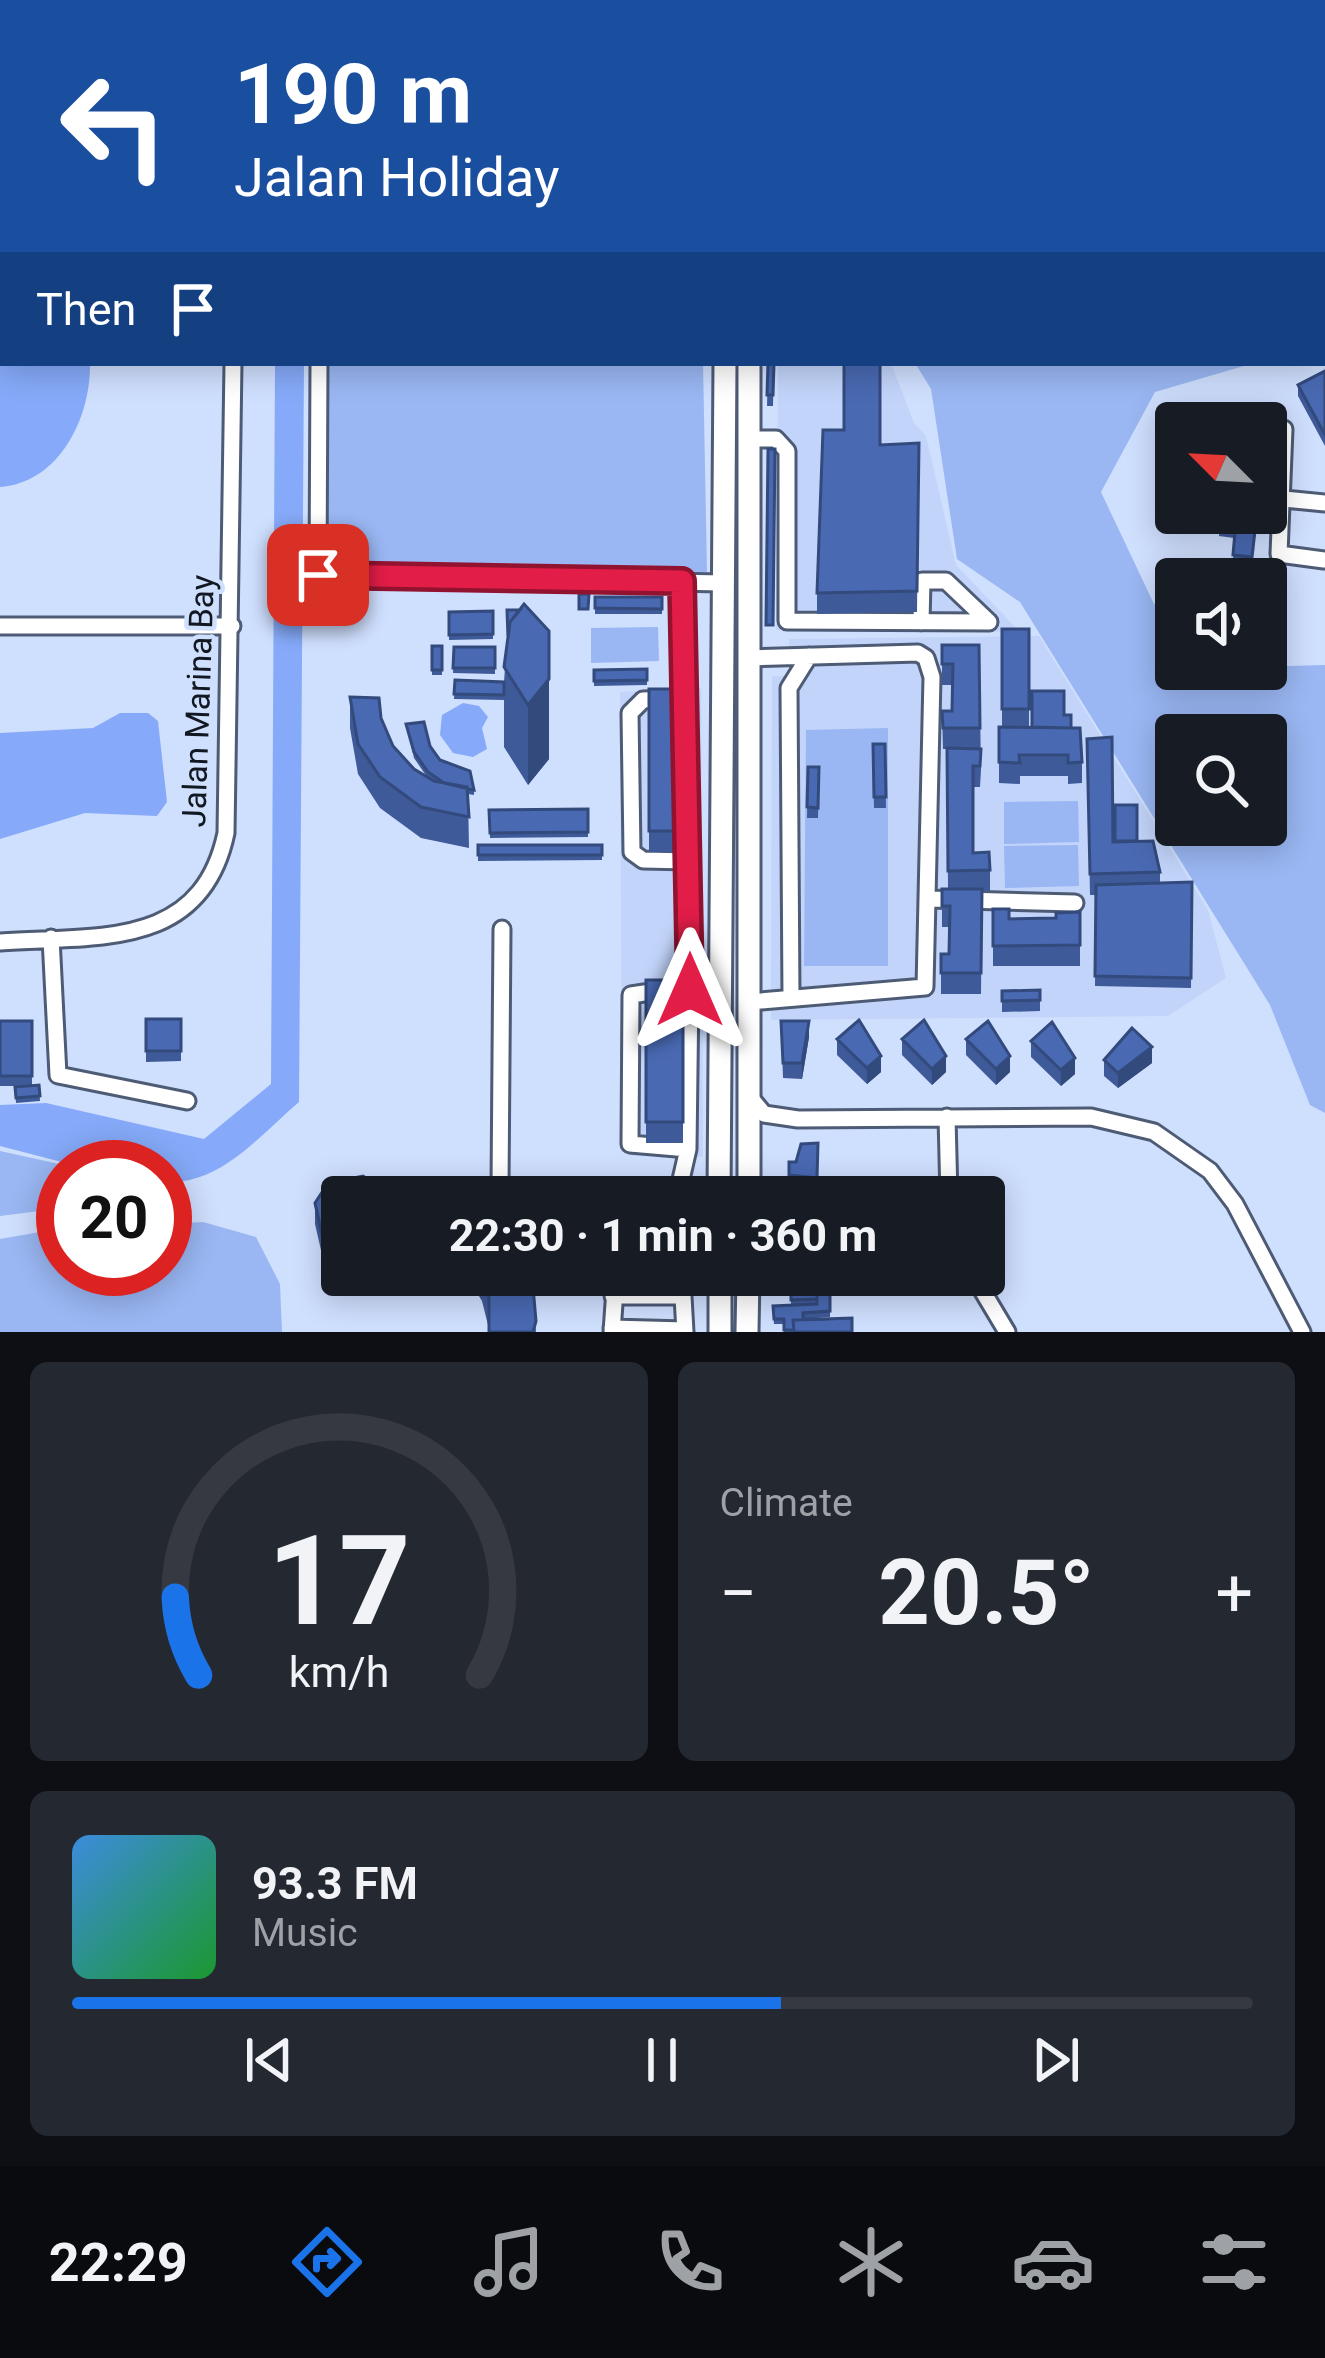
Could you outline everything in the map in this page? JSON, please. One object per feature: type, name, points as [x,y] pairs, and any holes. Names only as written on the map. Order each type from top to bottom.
[{"type":"main road","points":[[747,1176],[749,366]]},
{"type":"main road","points":[[719,1176],[724,367]]},
{"type":"main road","points":[[719,1296],[720,1332]]},
{"type":"main road","points":[[741,1296],[748,1309]]},
{"type":"main road","points":[[747,1332],[748,1296]]},
{"type":"street","name":"Jalan Marina Bay","points":[[0,942],[148,930],[185,907],[213,874],[226,833],[233,366]]},
{"type":"street","points":[[319,366],[318,575],[722,583]]},
{"type":"street","points":[[752,439],[776,439],[787,451],[787,621],[921,622],[989,622],[946,581],[922,581],[921,622]]},
{"type":"street","points":[[1287,499],[1325,503]]},
{"type":"street","points":[[1281,534],[1279,554],[1324,560]]},
{"type":"street","points":[[682,581],[688,699],[690,990],[688,1149],[682,1176]]},
{"type":"street","points":[[0,626],[232,626]]},
{"type":"street","points":[[749,658],[918,653],[931,666],[928,979],[920,991],[749,1002]]},
{"type":"street","points":[[790,998],[790,688],[809,656]]},
{"type":"street","points":[[688,699],[635,704],[631,759],[632,852],[644,860],[689,861]]},
{"type":"street","points":[[929,899],[1075,903]]},
{"type":"street","points":[[500,1176],[502,929]]},
{"type":"street","points":[[51,938],[58,1075],[187,1101]]},
{"type":"street","points":[[688,1149],[630,1144],[631,995],[639,990],[690,990]]},
{"type":"street","points":[[748,1094],[764,1114],[798,1119],[1108,1119],[1154,1132],[1183,1148],[1235,1204],[1302,1332]]},
{"type":"street","points":[[947,1117],[948,1176]]},
{"type":"street","points":[[748,1144],[767,1129],[798,1119]]},
{"type":"street","points":[[614,1296],[612,1330],[685,1331],[683,1296]]},
{"type":"street","points":[[986,1296],[1007,1332]]},
{"type":"shaded area","points":[[0,366],[90,366],[85,405],[68,444],[39,474],[0,487]]},
{"type":"shaded area","points":[[275,366],[304,366],[299,1102],[238,1156],[192,1179],[192,1140],[36,1140],[36,1155],[0,1146],[0,1105],[46,1103],[204,1139],[271,1084]]},
{"type":"shaded area","points":[[324,366],[703,366],[707,572],[324,567]]},
{"type":"shaded area","points":[[778,366],[892,366],[914,423],[926,436],[956,565],[1020,632],[776,630]]},
{"type":"shaded area","points":[[917,366],[1244,366],[1155,392],[1101,492],[1155,604],[1155,690],[1287,690],[1287,666],[1325,665],[1325,1113],[1310,1105],[1270,1005],[1171,846],[1287,846],[1287,714],[1155,714],[1155,820],[1020,602],[957,559],[931,389]]},
{"type":"shaded area","points":[[658,627],[659,661],[591,663],[591,628]]},
{"type":"shaded area","points":[[1039,636],[1155,824],[1155,846],[1169,846],[1208,910],[1226,978],[1168,1016],[771,1020],[772,676],[790,676],[789,639]]},
{"type":"shaded area","points":[[701,688],[703,1157],[632,1156],[622,1146],[620,692]]},
{"type":"shaded area","points":[[463,703],[479,706],[488,717],[482,728],[487,749],[473,757],[453,753],[440,735],[442,715]]},
{"type":"shaded area","points":[[120,713],[148,713],[158,721],[167,802],[157,816],[85,813],[0,839],[0,733],[93,728]]},
{"type":"shaded area","points":[[888,728],[888,966],[804,966],[806,730]]},
{"type":"shaded area","points":[[1078,801],[1079,842],[1004,844],[1004,802]]},
{"type":"shaded area","points":[[1078,845],[1079,886],[1005,888],[1004,846]]},
{"type":"shaded area","points":[[0,1151],[36,1159],[36,1211],[0,1216]]},
{"type":"shaded area","points":[[192,1223],[256,1237],[280,1284],[282,1332],[0,1332],[0,1239],[36,1233],[36,1296],[192,1296]]},
{"type":"building","points":[[768,366],[774,366],[773,395],[767,395]]},
{"type":"building","points":[[844,366],[880,366],[880,445],[919,443],[917,591],[817,593],[823,430],[844,430]]},
{"type":"building","points":[[1325,371],[1325,435],[1298,385]]},
{"type":"building","points":[[768,449],[775,449],[773,625],[766,625]]},
{"type":"building","points":[[1235,534],[1255,534],[1252,557],[1233,555]]},
{"type":"building","points":[[579,594],[589,594],[588,609],[579,609]]},
{"type":"building","points":[[595,597],[662,597],[662,609],[595,608]]},
{"type":"building","points":[[524,604],[549,631],[549,679],[528,705],[504,667],[510,622]]},
{"type":"building","points":[[507,610],[520,610],[510,622],[508,638]]},
{"type":"building","points":[[493,611],[493,634],[449,635],[449,612]]},
{"type":"building","points":[[1002,629],[1029,629],[1029,709],[1002,709]]},
{"type":"building","points":[[942,645],[979,645],[980,728],[943,728],[942,711],[952,711],[953,664],[942,664]]},
{"type":"building","points":[[432,646],[442,646],[442,670],[432,670]]},
{"type":"building","points":[[454,647],[495,647],[495,668],[453,668]]},
{"type":"building","points":[[647,669],[647,680],[594,681],[594,670]]},
{"type":"building","points":[[455,680],[504,682],[504,695],[454,694]]},
{"type":"building","points":[[649,689],[684,689],[684,831],[649,831]]},
{"type":"building","points":[[1032,691],[1064,691],[1064,715],[1071,715],[1071,728],[1032,727]]},
{"type":"building","points":[[350,697],[379,698],[381,718],[393,746],[414,769],[434,781],[467,787],[469,817],[421,807],[380,777],[358,744]]},
{"type":"building","points":[[424,722],[430,746],[440,760],[470,771],[474,790],[444,783],[428,772],[414,752],[406,724]]},
{"type":"building","points":[[999,727],[1080,728],[1082,762],[1068,763],[1068,755],[1019,755],[1020,763],[999,762]]},
{"type":"building","points":[[1112,737],[1113,842],[1153,841],[1160,872],[1090,874],[1087,739]]},
{"type":"building","points":[[873,744],[885,744],[886,797],[874,797]]},
{"type":"building","points":[[947,748],[981,749],[980,766],[973,766],[973,853],[989,852],[990,870],[948,871]]},
{"type":"building","points":[[808,767],[819,767],[818,808],[807,807]]},
{"type":"building","points":[[1115,805],[1137,805],[1137,841],[1115,841]]},
{"type":"building","points":[[588,809],[588,832],[490,833],[489,810]]},
{"type":"building","points":[[478,845],[602,845],[602,855],[478,855]]},
{"type":"building","points":[[1192,882],[1191,978],[1095,976],[1096,885]]},
{"type":"building","points":[[942,889],[982,889],[981,973],[941,973],[941,954],[949,954],[950,906],[942,906]]},
{"type":"building","points":[[993,909],[1009,909],[1009,919],[1056,918],[1056,913],[1080,912],[1080,945],[993,946]]},
{"type":"building","points":[[646,980],[683,980],[683,1122],[646,1122]]},
{"type":"building","points":[[1040,990],[1040,1000],[1002,1001],[1002,991]]},
{"type":"building","points":[[146,1019],[181,1019],[181,1051],[146,1051]]},
{"type":"building","points":[[859,1020],[881,1056],[867,1068],[837,1039]]},
{"type":"building","points":[[924,1020],[946,1056],[932,1069],[902,1039]]},
{"type":"building","points":[[0,1021],[32,1021],[32,1076],[0,1076]]},
{"type":"building","points":[[781,1021],[809,1021],[802,1063],[783,1063]]},
{"type":"building","points":[[988,1021],[1010,1056],[996,1069],[966,1039]]},
{"type":"building","points":[[1052,1022],[1075,1058],[1061,1070],[1031,1041]]},
{"type":"building","points":[[1132,1028],[1152,1047],[1118,1073],[1104,1060]]},
{"type":"building","points":[[39,1085],[40,1096],[16,1098],[15,1087]]},
{"type":"building","points":[[818,1143],[817,1176],[789,1175],[789,1162],[796,1162],[801,1144]]},
{"type":"building","points":[[321,1194],[321,1230],[315,1203]]},
{"type":"building","points":[[534,1296],[533,1332],[489,1332],[489,1298]]},
{"type":"building","points":[[791,1296],[817,1296],[817,1299],[791,1300]]},
{"type":"building","points":[[817,1296],[830,1296],[830,1311],[803,1313],[803,1319],[837,1319],[793,1320],[794,1330],[784,1330],[784,1319],[774,1319],[773,1306],[817,1304]]},
{"type":"building","points":[[852,1318],[852,1332],[794,1332],[793,1320]]},
{"type":"route","points":[[318,575],[682,581],[688,699],[690,990]]}]
